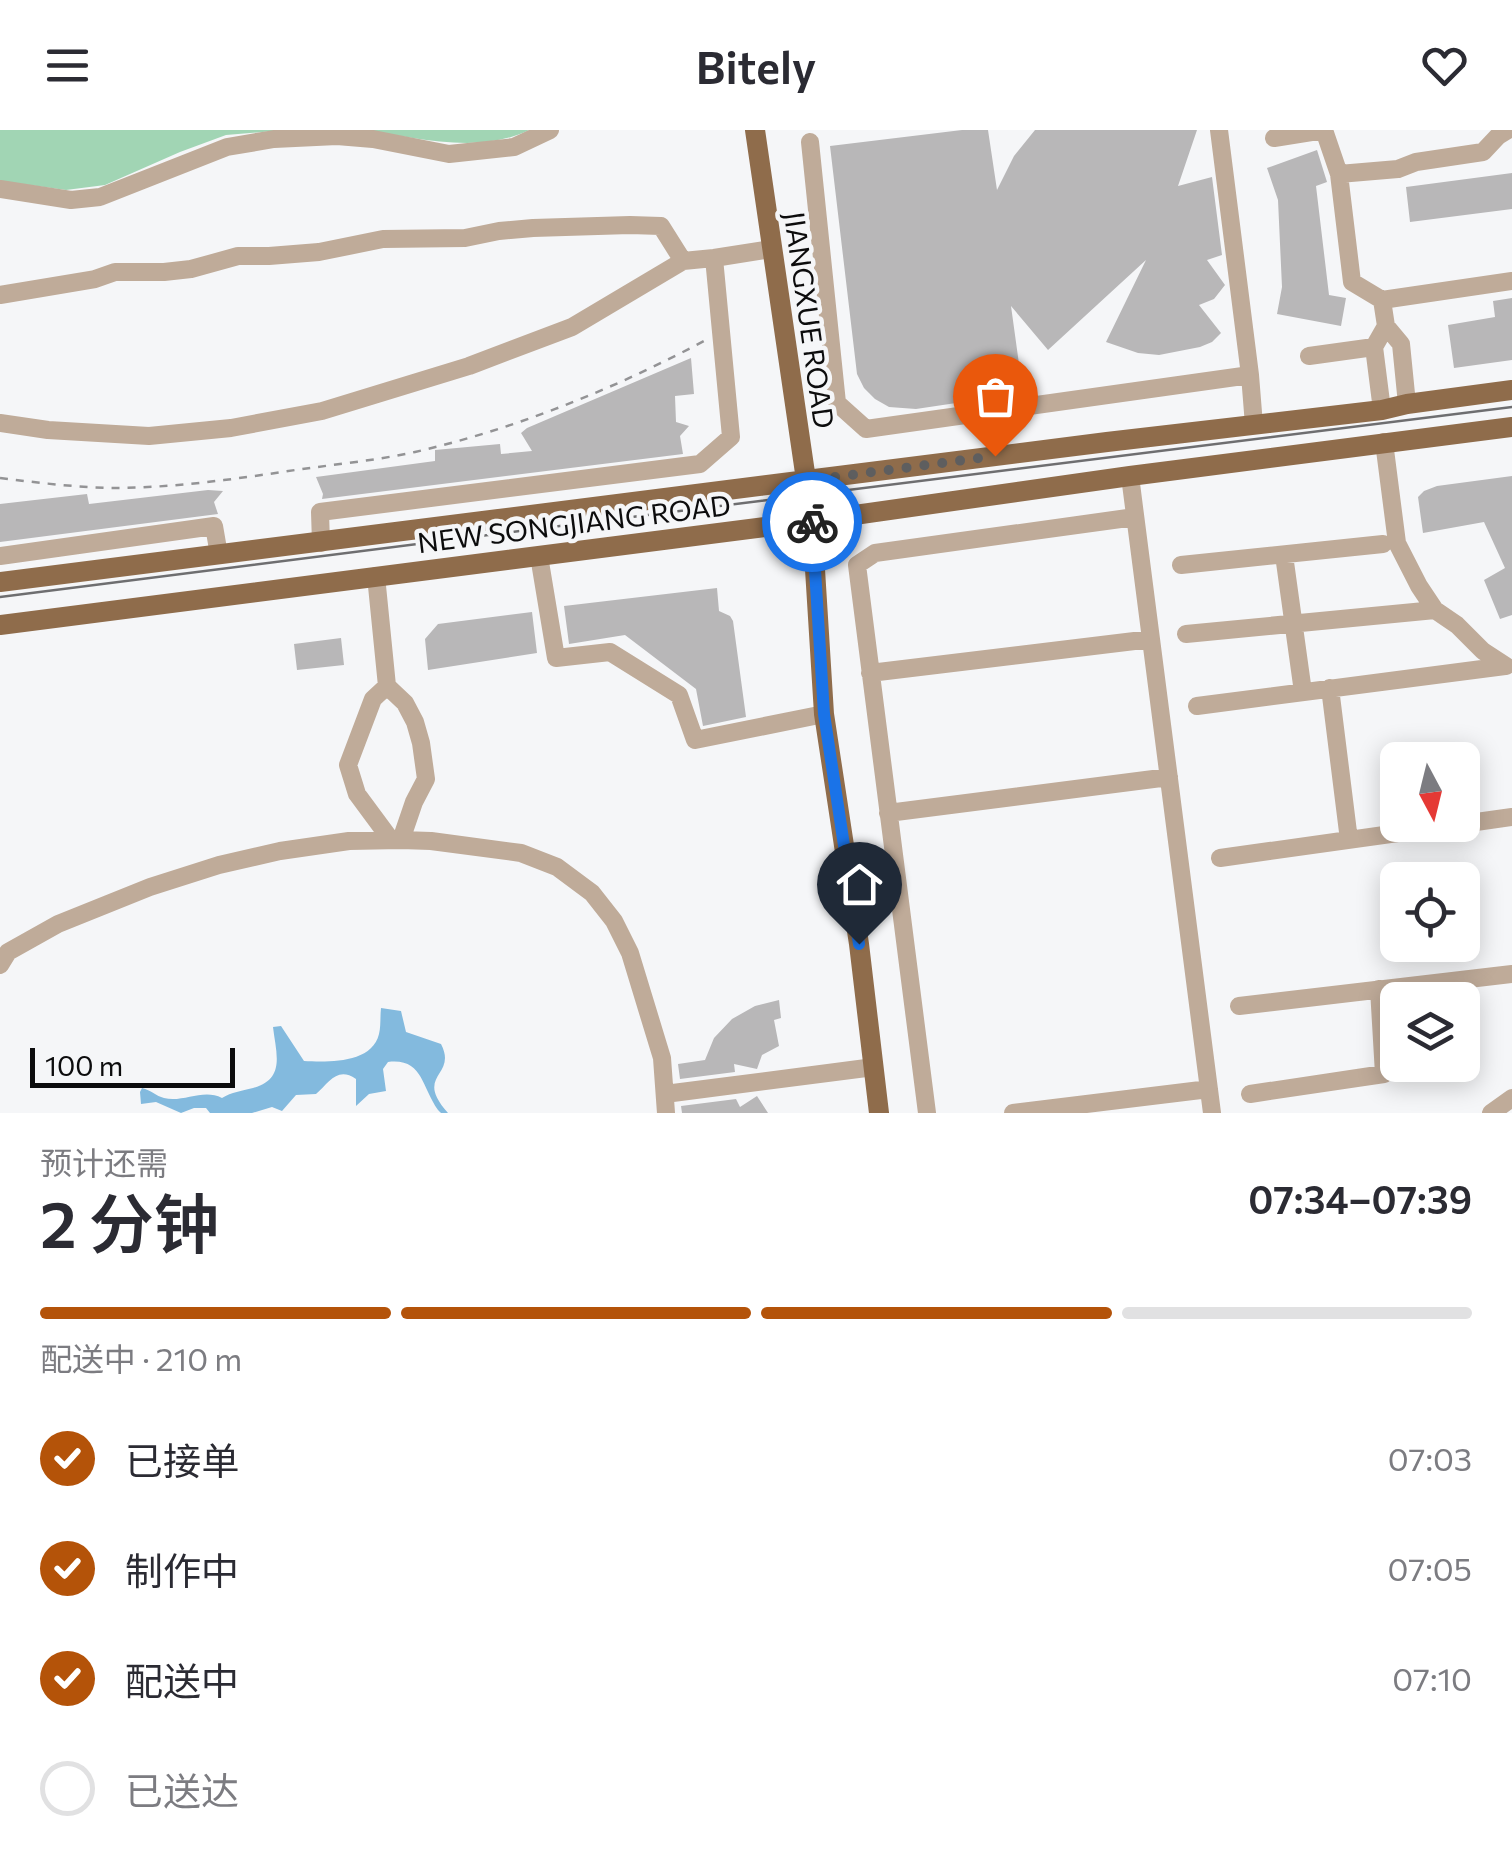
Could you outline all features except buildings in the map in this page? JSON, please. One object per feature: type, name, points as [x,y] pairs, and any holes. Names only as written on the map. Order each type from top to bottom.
[{"type":"main road","name":"JIANGXUE ROAD","points":[[754,130],[812,521],[824,714],[859,944],[879,1113]]},
{"type":"main road","name":"NEW SONGJIANG ROAD","points":[[0,582],[1382,410],[1512,390]]},
{"type":"main road","name":"NEW SONGJIANG ROAD","points":[[0,626],[1512,426]]},
{"type":"street","points":[[0,189],[71,200],[100,197],[227,147],[290,138],[373,135],[450,154],[514,147],[550,130]]},
{"type":"street","points":[[1219,130],[1254,424]]},
{"type":"street","points":[[1274,138],[1324,130],[1340,174],[1352,282],[1382,300],[1512,281]]},
{"type":"street","points":[[1340,174],[1398,170],[1416,162],[1483,152],[1508,130]]},
{"type":"street","points":[[810,142],[837,403],[866,429],[1250,374]]},
{"type":"street","points":[[0,295],[115,272],[190,269],[238,256],[319,252],[383,239],[465,238],[548,227],[661,226],[683,261]]},
{"type":"street","points":[[0,423],[149,436],[231,428],[322,411],[469,366],[572,327],[683,261],[772,249]]},
{"type":"street","points":[[321,543],[320,512],[700,464],[731,438],[714,258]]},
{"type":"street","points":[[1382,300],[1386,326],[1401,344],[1407,404]]},
{"type":"street","points":[[1382,410],[1374,346],[1386,326]]},
{"type":"street","points":[[1309,356],[1374,346]]},
{"type":"street","points":[[1384,442],[1398,543],[1418,586],[1435,610],[1482,650],[1509,666]]},
{"type":"street","points":[[1130,476],[1212,1113]]},
{"type":"street","points":[[927,1113],[857,565],[875,553],[1135,518]]},
{"type":"street","points":[[0,556],[214,526],[219,555]]},
{"type":"street","points":[[1181,565],[1384,544]]},
{"type":"street","points":[[1284,554],[1303,692]]},
{"type":"street","points":[[539,556],[556,658],[610,652],[678,695],[695,740],[824,714]]},
{"type":"street","points":[[376,576],[387,686],[416,722],[426,779],[396,840]]},
{"type":"street","points":[[1186,634],[1435,610]]},
{"type":"street","points":[[870,673],[1151,640]]},
{"type":"street","points":[[1197,706],[1509,666]]},
{"type":"street","points":[[387,686],[372,699],[348,765],[357,794],[396,840]]},
{"type":"street","points":[[1330,688],[1348,840]]},
{"type":"street","points":[[888,813],[1169,777]]},
{"type":"street","points":[[1480,821],[1512,817]]},
{"type":"street","points":[[1220,858],[1380,836]]},
{"type":"street","points":[[0,965],[8,952],[58,924],[219,864],[349,841],[431,841],[521,853],[557,867],[592,894],[614,921],[630,952],[662,1058],[665,1104],[874,1067]]},
{"type":"street","points":[[1239,1006],[1512,974]]},
{"type":"street","points":[[1250,1094],[1384,1074],[1379,989]]},
{"type":"street","points":[[1013,1113],[1071,1109],[1209,1089]]},
{"type":"street","points":[[1491,1113],[1512,1098]]},
{"type":"path","points":[[0,478],[117,488],[218,482],[413,452],[500,428],[609,386],[721,331]]},
{"type":"green space","points":[[0,130],[285,130],[226,135],[105,185],[66,190],[0,181]]},
{"type":"green space","points":[[359,130],[529,130],[509,138],[467,143]]},
{"type":"water","points":[[381,1008],[401,1011],[406,1032],[441,1044],[444,1063],[435,1090],[448,1113],[438,1110],[415,1069],[399,1062],[388,1062],[383,1069],[386,1091],[369,1094],[356,1106],[356,1079],[344,1074],[334,1077],[316,1094],[296,1095],[282,1111],[272,1107],[252,1113],[210,1113],[206,1108],[194,1108],[181,1113],[156,1102],[141,1104],[142,1088],[171,1099],[208,1094],[222,1098],[263,1084],[277,1064],[273,1027],[281,1026],[304,1061],[358,1056],[375,1044]]},
{"type":"tram line","points":[[0,597],[1512,407]]},
{"type":"way so far","points":[[812,522],[805,481],[995,456]]},
{"type":"route","points":[[812,522],[824,714],[859,944]]}]
